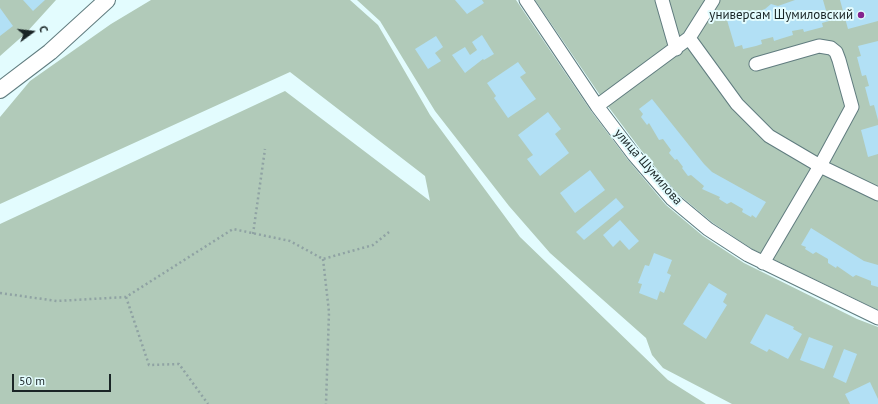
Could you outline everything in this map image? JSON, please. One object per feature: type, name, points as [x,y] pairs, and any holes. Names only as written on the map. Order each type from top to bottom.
[{"type":"street","points":[[0,90],[50,52],[107,0]]},
{"type":"street","name":"улица Шумилова","points":[[526,0],[597,106],[634,155],[672,199],[708,229],[763,263],[878,318]]},
{"type":"street","points":[[662,0],[676,49]]},
{"type":"street","points":[[597,106],[689,38],[713,0]]},
{"type":"street","points":[[689,38],[736,104],[769,136],[820,166],[878,194]]},
{"type":"street","points":[[756,64],[819,46],[831,48],[836,52],[852,107],[820,166],[763,263]]},
{"type":"path","points":[[253,234],[265,149]]},
{"type":"path","points":[[0,293],[57,301],[126,297],[233,230],[290,241],[323,259],[373,245],[389,232]]},
{"type":"path","points":[[323,259],[329,312],[326,404]]},
{"type":"path","points":[[126,297],[150,365],[179,364],[208,404]]},
{"type":"green space","points":[[0,0],[56,0],[26,33],[0,56]]},
{"type":"green space","points":[[151,0],[350,0],[378,25],[430,115],[520,237],[668,380],[706,404],[0,404],[0,224],[285,91],[430,201],[425,176],[290,72],[0,204],[0,117],[30,81],[111,24]]},
{"type":"green space","points":[[357,0],[516,0],[591,111],[628,160],[666,205],[703,236],[744,263],[857,319],[878,327],[878,404],[732,404],[663,368],[652,355],[646,338],[550,253],[509,206],[435,111],[380,21]]},
{"type":"green space","points":[[535,0],[878,0],[878,310],[752,249],[713,223],[677,193],[641,150],[604,101]]},
{"type":"building","points":[[23,0],[45,0],[33,11]]},
{"type":"building","points":[[455,0],[482,0],[484,3],[467,14]]},
{"type":"building","points":[[795,0],[823,0],[829,21],[822,23],[823,27],[804,32],[803,29],[792,31],[793,35],[774,41],[773,37],[761,40],[762,44],[756,46],[743,49],[742,45],[735,47],[727,20],[741,16],[746,11],[754,13],[765,9],[771,4],[778,6]]},
{"type":"building","name":"универсам Шумиловский","points":[[840,0],[878,0],[878,21],[848,29]]},
{"type":"building","points":[[0,8],[13,26],[0,36]]},
{"type":"building","points":[[482,35],[494,54],[484,60],[483,59],[465,73],[452,55],[465,47],[470,55],[477,50],[472,42]]},
{"type":"building","points":[[436,36],[443,47],[435,53],[441,61],[428,69],[415,49]]},
{"type":"building","points":[[878,41],[878,120],[874,105],[870,106],[865,87],[869,86],[866,75],[862,76],[857,57],[861,56],[858,46]]},
{"type":"building","points":[[518,62],[526,73],[520,77],[536,99],[508,118],[494,98],[496,96],[487,83]]},
{"type":"building","points":[[652,99],[712,172],[766,202],[756,218],[742,212],[743,209],[731,202],[727,204],[719,199],[720,197],[702,189],[704,186],[691,175],[688,176],[677,159],[675,160],[669,153],[671,150],[663,139],[659,140],[649,123],[647,125],[641,117],[643,114],[639,109]]},
{"type":"building","points":[[548,112],[561,129],[555,134],[569,153],[540,176],[527,159],[533,155],[518,135]]},
{"type":"building","points":[[878,125],[878,154],[868,157],[861,130]]},
{"type":"building","points":[[590,170],[605,190],[575,213],[560,193]]},
{"type":"building","points":[[616,198],[624,207],[584,240],[576,232]]},
{"type":"building","points":[[620,220],[639,241],[629,250],[620,240],[613,247],[603,235]]},
{"type":"building","points":[[811,228],[864,261],[878,265],[878,287],[871,285],[871,281],[856,275],[853,277],[837,266],[836,268],[828,263],[828,259],[816,252],[813,254],[805,249],[806,247],[801,245]]},
{"type":"building","points":[[654,253],[672,260],[667,273],[671,275],[664,293],[660,291],[657,300],[639,293],[642,284],[638,283],[645,265],[649,266]]},
{"type":"building","points":[[709,283],[727,294],[723,302],[727,305],[706,339],[683,324]]},
{"type":"building","points":[[766,314],[794,327],[793,329],[802,334],[788,359],[769,349],[767,352],[750,343]]},
{"type":"building","points":[[809,337],[833,346],[824,369],[800,360]]},
{"type":"building","points":[[844,349],[857,354],[846,383],[833,377]]},
{"type":"building","points":[[870,382],[878,399],[878,404],[850,404],[845,394]]},
{"type":"place","name":"универсам Шумиловский","points":[[861,15]]}]
